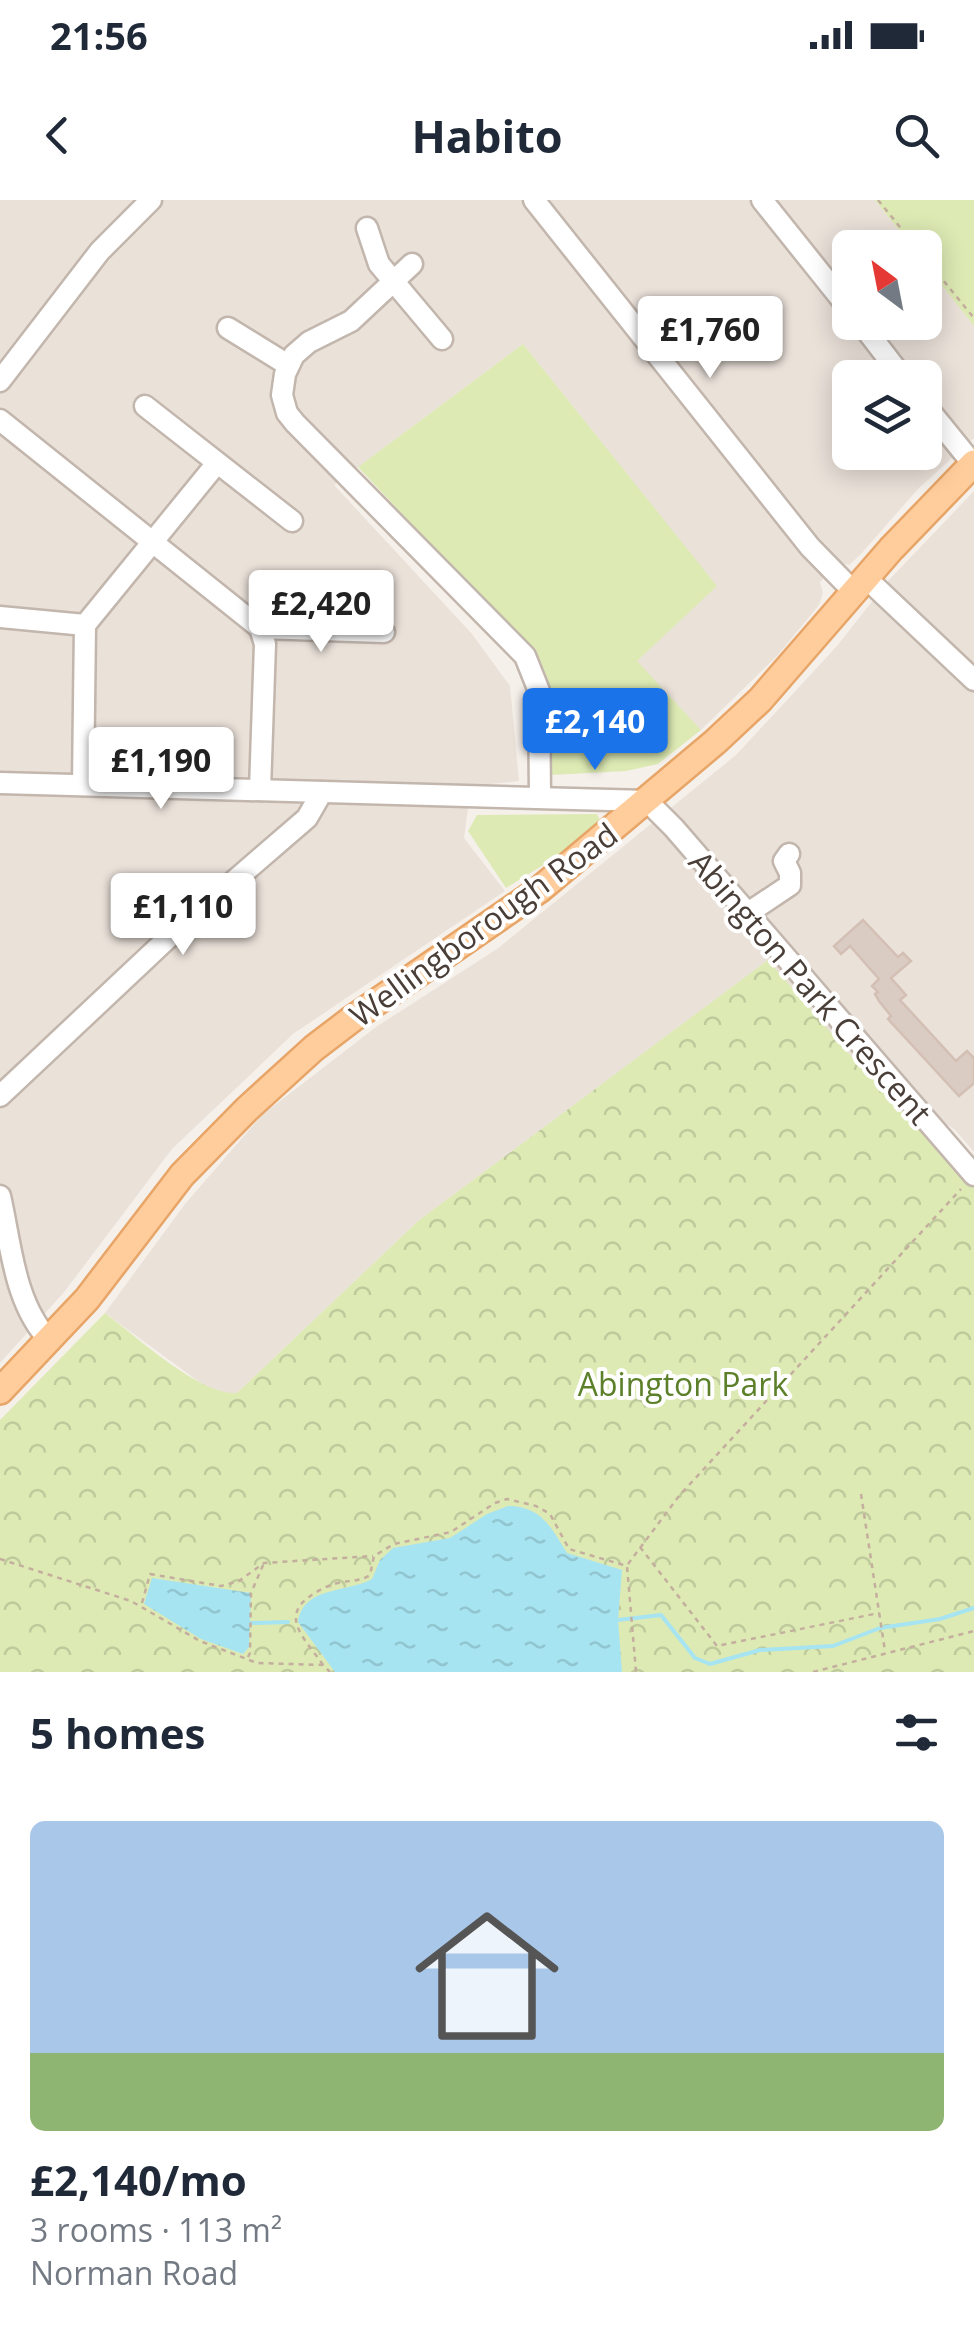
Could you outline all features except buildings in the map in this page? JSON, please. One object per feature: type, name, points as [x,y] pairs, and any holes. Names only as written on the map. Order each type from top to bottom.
[{"type":"main road","name":"Wellingborough Road","points":[[0,1392],[88,1299],[182,1176],[281,1076],[352,1018],[539,890],[647,802],[760,700],[940,495],[974,463]]},
{"type":"street","points":[[0,381],[100,251],[150,200]]},
{"type":"street","points":[[534,200],[810,547],[974,680]]},
{"type":"street","points":[[762,200],[832,288]]},
{"type":"street","points":[[366,228],[372,251],[442,339]]},
{"type":"street","points":[[412,264],[360,314],[341,328],[309,342],[288,365],[282,395],[287,413],[295,423],[525,656],[539,691],[540,797]]},
{"type":"street","points":[[228,328],[288,365]]},
{"type":"street","points":[[874,340],[890,360]]},
{"type":"street","points":[[145,406],[292,521]]},
{"type":"street","points":[[0,420],[260,628],[265,644],[260,790]]},
{"type":"street","points":[[942,424],[974,463]]},
{"type":"street","points":[[83,785],[86,625],[217,463]]},
{"type":"street","points":[[0,617],[86,625]]},
{"type":"street","points":[[260,628],[384,632]]},
{"type":"street","points":[[0,783],[647,802]]},
{"type":"street","points":[[0,1096],[167,939],[307,818],[322,792]]},
{"type":"street","name":"Abington Park Crescent","points":[[647,802],[748,913],[968,1182]]},
{"type":"street","points":[[748,913],[790,885],[784,861],[789,854]]},
{"type":"street","points":[[0,1196],[25,1303],[36,1326],[50,1341]]},
{"type":"path","points":[[878,200],[902,230]]},
{"type":"path","points":[[942,279],[974,318]]},
{"type":"path","points":[[636,1672],[627,1566],[639,1546],[968,1182]]},
{"type":"path","points":[[861,1494],[886,1654]]},
{"type":"path","points":[[141,1606],[150,1574],[221,1586],[239,1580],[264,1563],[374,1556],[394,1544],[451,1532],[507,1499],[550,1514],[569,1549],[627,1566]]},
{"type":"path","points":[[639,1546],[717,1646],[879,1613]]},
{"type":"path","points":[[330,1672],[296,1624],[294,1614],[298,1605],[313,1593],[370,1575],[374,1556]]},
{"type":"path","points":[[0,1560],[141,1606],[200,1642],[257,1663],[323,1665]]},
{"type":"path","points":[[247,1658],[251,1593],[264,1563]]},
{"type":"path","points":[[813,1672],[974,1631]]},
{"type":"shaded area","points":[[0,200],[875,200],[899,230],[832,230],[832,340],[942,340],[942,286],[974,326],[974,438],[942,467],[942,360],[832,360],[832,470],[939,470],[860,555],[849,565],[838,563],[820,582],[823,593],[819,605],[777,656],[701,730],[636,661],[716,586],[523,344],[334,485],[472,634],[510,686],[519,781],[471,786],[464,838],[505,891],[293,1034],[172,1149],[65,1291],[0,1363]]},
{"type":"shaded area","points":[[974,491],[974,1152],[955,1130],[851,1056],[767,961],[418,1221],[237,1393],[222,1394],[198,1381],[105,1313],[185,1204],[262,1115],[376,1027],[497,949],[736,755],[837,646],[888,581]]},
{"type":"green space","points":[[875,200],[974,200],[974,326],[942,286],[942,230],[899,230]]},
{"type":"green space","points":[[523,344],[717,586],[637,661],[701,730],[658,764],[626,771],[551,775],[545,697],[517,636],[358,467]]},
{"type":"green space","points":[[597,814],[600,820],[558,856],[506,888],[468,831],[477,815]]},
{"type":"green space","name":"Abington Park","points":[[768,960],[851,1056],[974,1182],[974,1672],[0,1672],[0,1420],[105,1313],[187,1375],[205,1385],[237,1393],[418,1221]]},
{"type":"water","points":[[508,1506],[537,1514],[567,1553],[622,1570],[618,1620],[622,1672],[335,1672],[298,1622],[302,1610],[317,1596],[372,1579],[380,1560],[393,1548],[450,1538],[487,1514]]},
{"type":"water","points":[[152,1578],[251,1593],[249,1647],[243,1654],[201,1639],[144,1604]]},
{"type":"waterway","points":[[618,1620],[661,1615],[695,1658],[710,1664],[760,1650],[833,1646],[880,1628],[940,1619],[974,1608]]},
{"type":"waterway","points":[[251,1623],[288,1622]]}]
